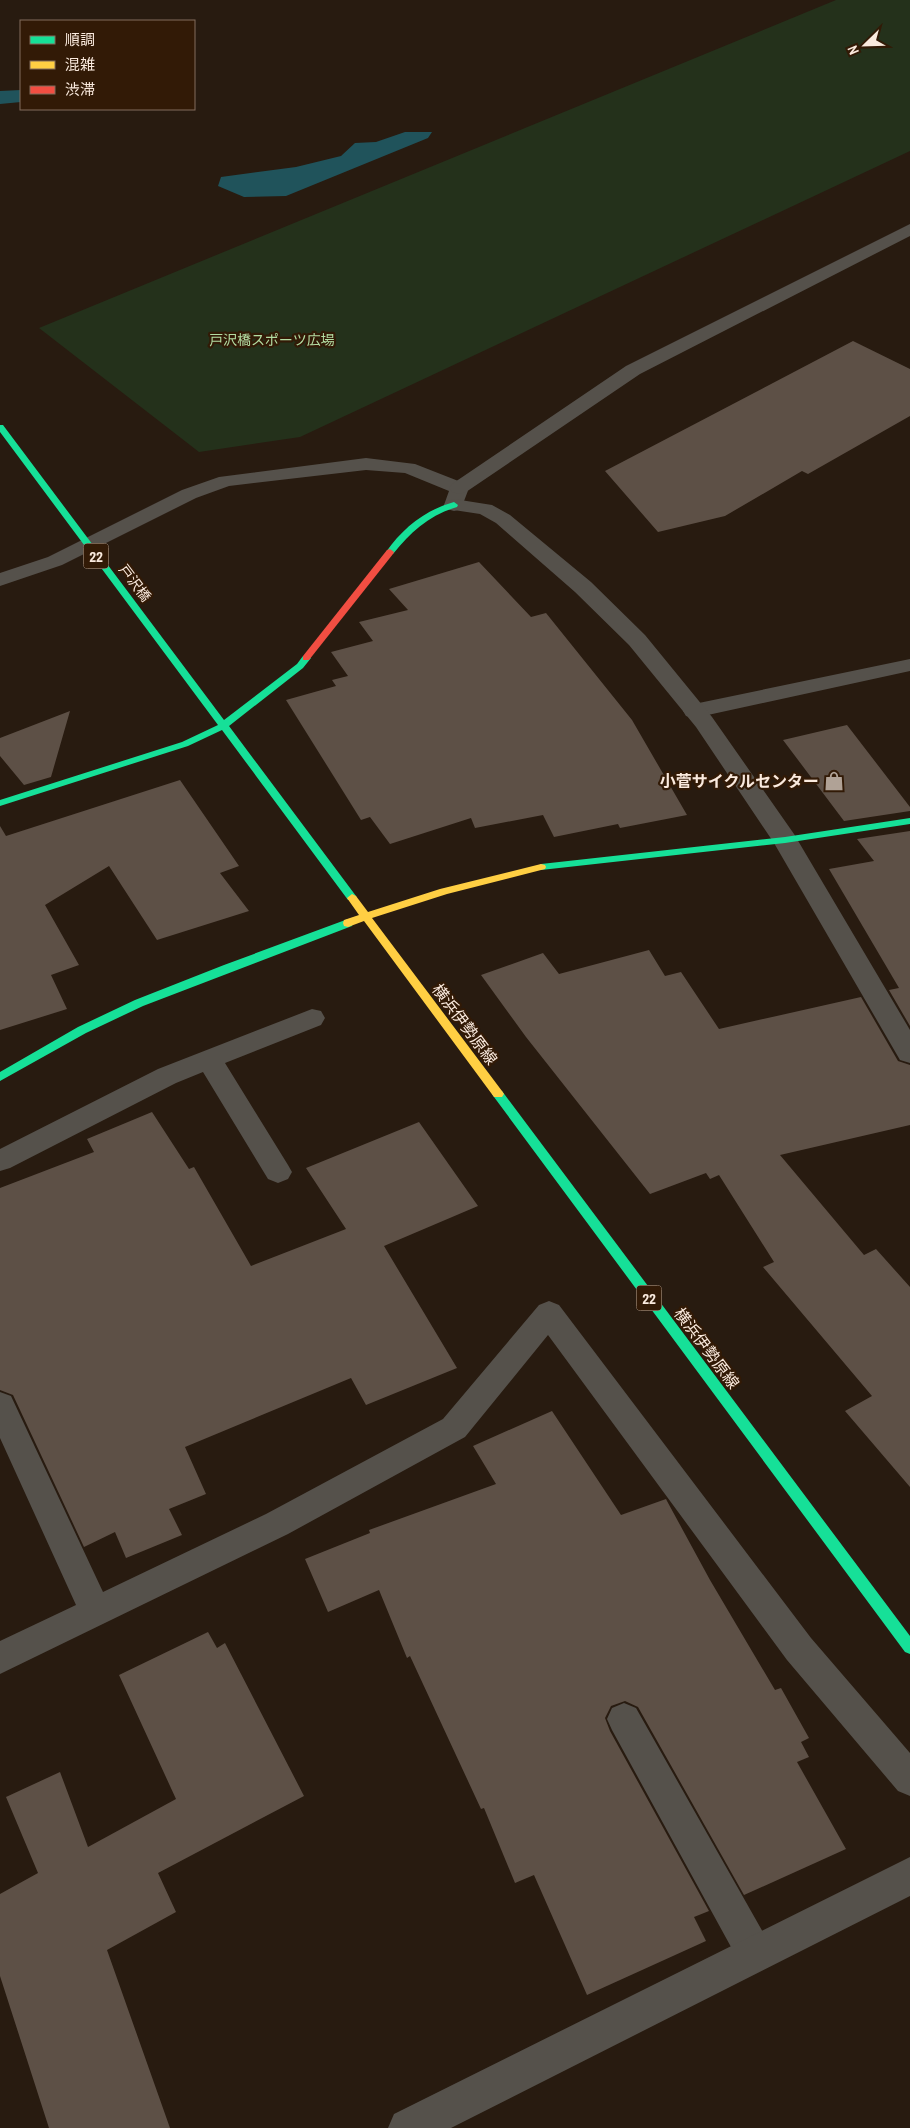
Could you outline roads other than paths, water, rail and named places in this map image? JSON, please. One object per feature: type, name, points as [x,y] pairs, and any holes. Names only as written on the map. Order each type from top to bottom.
[{"type":"main road","name":"戸沢橋","points":[[0,427],[223,726]]},
{"type":"main road","points":[[0,803],[185,744],[223,726],[300,666],[402,537],[424,517],[457,496]]},
{"type":"main road","name":"横浜伊勢原線","points":[[223,726],[910,1647]]},
{"type":"main road","points":[[0,1077],[83,1030],[166,992],[407,901],[481,880],[548,865],[785,840],[910,821]]},
{"type":"street","points":[[910,229],[633,370],[457,496],[504,519],[584,587],[637,640],[694,710],[785,840],[910,1053]]},
{"type":"street","points":[[408,2128],[910,1876]]},
{"type":"lane","points":[[0,580],[54,562],[189,494],[226,481],[366,464],[408,468],[457,496]]},
{"type":"lane","points":[[694,710],[910,665]]},
{"type":"lane","points":[[0,1161],[167,1076],[312,1018]]},
{"type":"lane","points":[[209,1060],[278,1172]]},
{"type":"lane","points":[[0,1658],[278,1524],[454,1428],[549,1313],[799,1649],[910,1780]]},
{"type":"lane","points":[[0,1405],[96,1612]]},
{"type":"lane","points":[[624,1719],[754,1954]]},
{"type":"water","points":[[20,90],[20,102],[0,104],[0,91]]},
{"type":"water","points":[[405,132],[432,132],[428,138],[286,196],[244,197],[218,186],[221,177],[296,167],[341,156],[355,143],[376,142]]},
{"type":"place","name":"小菅サイクルセンター","points":[[834,781]]},
{"type":"park label","name":"戸沢橋スポーツ広場","points":[[272,340]]}]
